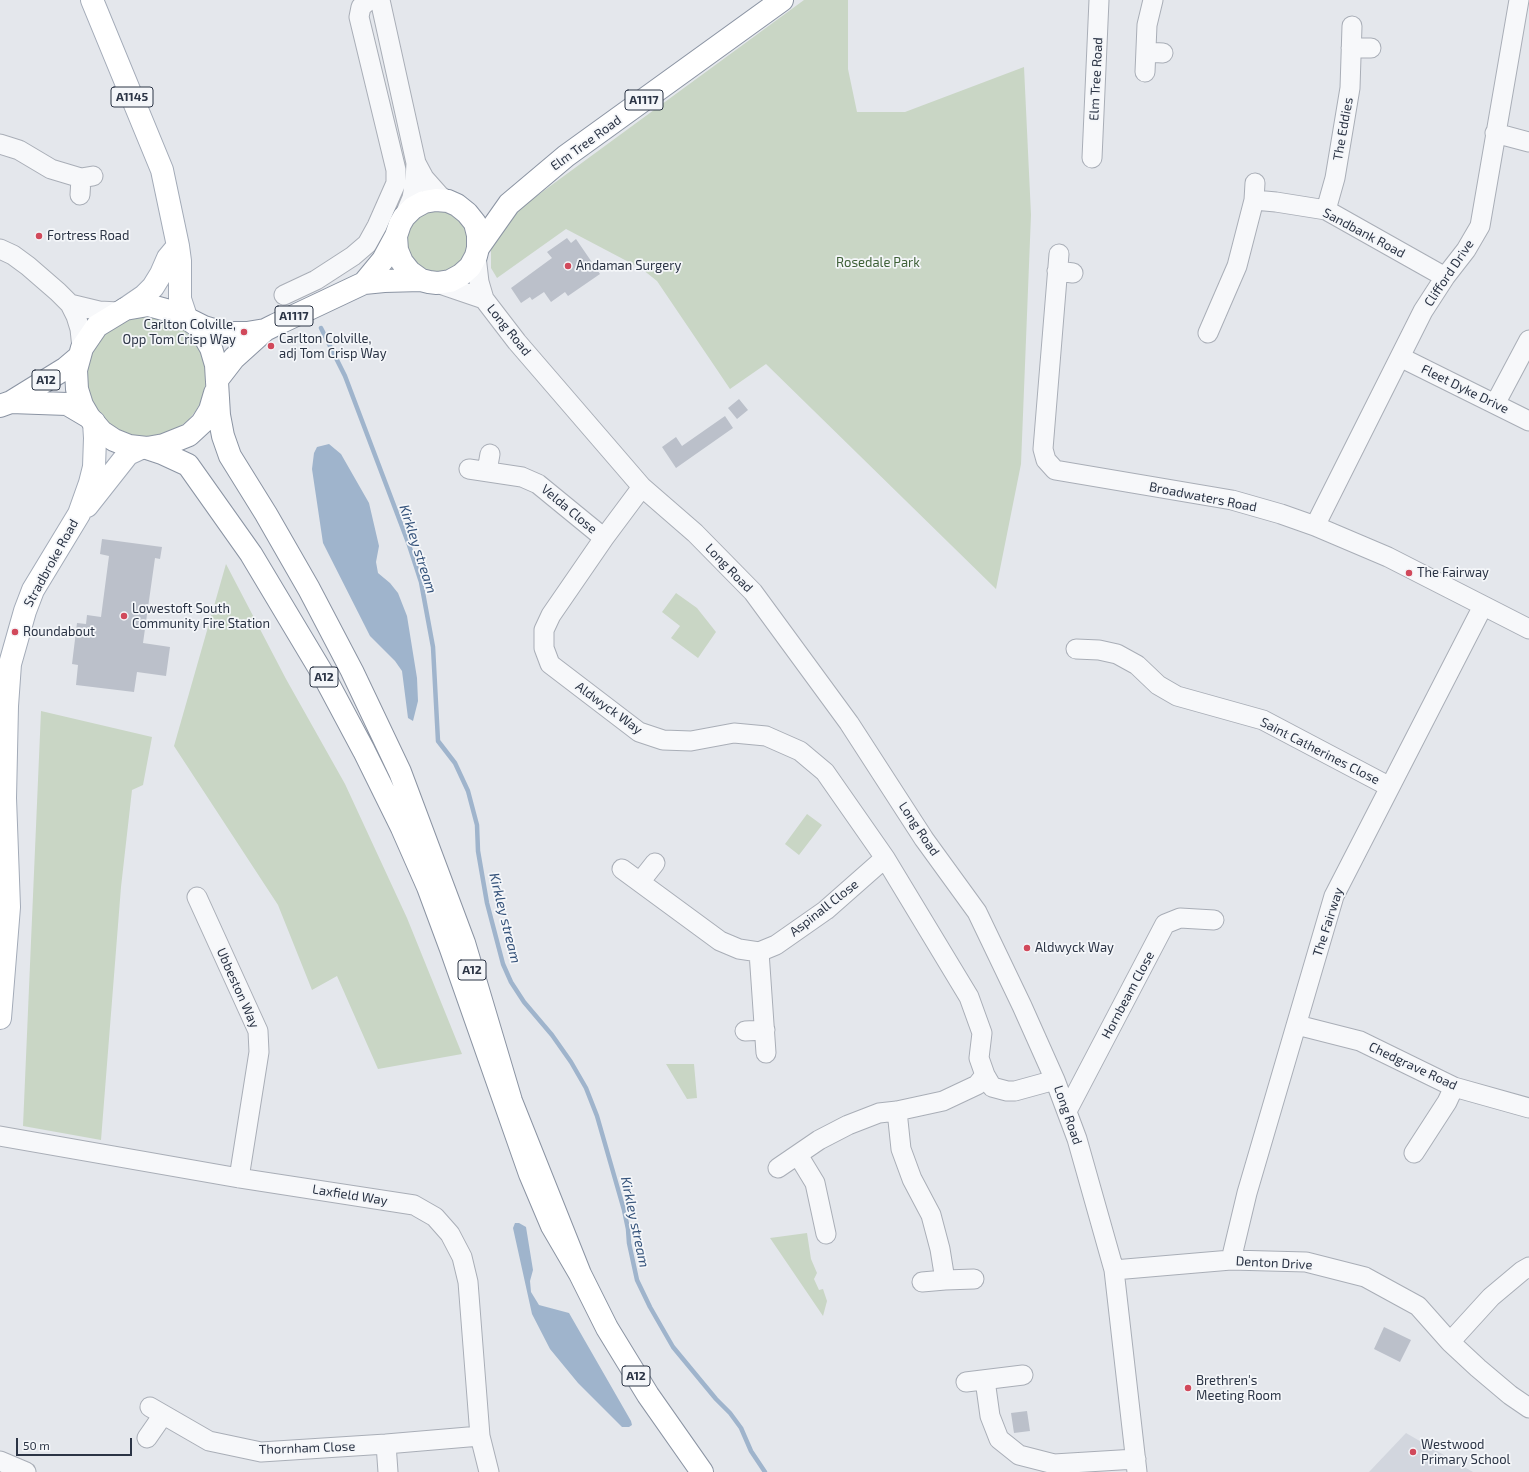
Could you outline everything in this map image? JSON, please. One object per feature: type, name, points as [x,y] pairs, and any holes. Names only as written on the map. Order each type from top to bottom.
[{"type":"main road","name":"A1145","points":[[92,0],[162,170],[178,246],[180,262],[180,299],[188,319]]},
{"type":"main road","name":"Elm Tree Road","points":[[477,252],[509,204],[566,156],[782,0]]},
{"type":"main road","points":[[452,203],[467,212],[475,223],[478,235],[477,252],[470,267],[461,276],[450,281],[429,281],[410,272],[402,262],[397,250],[400,227],[413,208],[424,202],[436,200],[452,203],[480,209],[509,204]]},
{"type":"main road","name":"A1117","points":[[364,283],[383,260],[400,227]]},
{"type":"main road","points":[[122,310],[148,305],[181,314],[199,327],[211,348],[216,365],[216,385],[210,410],[202,423],[189,434],[164,445],[144,448],[129,446],[114,440],[102,432],[82,405],[77,389],[76,370],[80,352],[97,326],[122,310],[144,296],[153,287],[168,258],[178,246]]},
{"type":"main road","name":"A1117","points":[[216,385],[234,358],[266,330],[364,283],[384,281],[429,281]]},
{"type":"main road","name":"A1117","points":[[188,319],[204,327],[224,333],[247,333],[266,330]]},
{"type":"main road","name":"A12","points":[[6,404],[66,368],[80,352]]},
{"type":"main road","name":"A12","points":[[216,385],[223,436],[230,456],[266,514],[309,589],[352,671],[400,772],[464,943],[511,1101],[580,1274]]},
{"type":"main road","name":"A12","points":[[6,404],[67,404],[91,419]]},
{"type":"main road","name":"Stradbroke Road","points":[[0,1018],[4,906],[7,706],[10,664],[25,611],[34,590],[79,514],[94,467],[95,438],[91,419]]},
{"type":"main road","name":"A12","points":[[144,448],[162,452],[188,465],[251,554],[324,676],[364,751],[402,828],[428,888],[530,1174],[552,1226],[580,1274],[607,1328],[648,1395],[702,1472]]},
{"type":"main road","name":"Stradbroke Road","points":[[79,514],[91,502],[128,454],[144,448]]},
{"type":"street","points":[[284,295],[316,280],[353,256],[367,244],[377,226],[396,183],[396,170],[359,17],[361,7],[369,0]]},
{"type":"street","points":[[380,0],[416,163],[424,178],[440,196],[452,203]]},
{"type":"street","name":"Elm Tree Road","points":[[1092,158],[1099,0]]},
{"type":"street","points":[[1146,58],[1147,25],[1153,0]]},
{"type":"street","name":"Clifford Drive","points":[[1316,526],[1423,311],[1445,277],[1466,250],[1480,226],[1519,0]]},
{"type":"street","name":"The Eddies","points":[[1326,210],[1334,178],[1350,88],[1352,26]]},
{"type":"street","points":[[1351,48],[1371,48]]},
{"type":"street","points":[[1495,133],[1529,142]]},
{"type":"street","points":[[0,144],[19,150],[51,169],[85,183]]},
{"type":"street","points":[[400,227],[412,198],[416,163]]},
{"type":"street","name":"Sandbank Road","points":[[1208,334],[1237,266],[1254,192],[1276,202],[1326,210],[1445,277]]},
{"type":"street","points":[[0,249],[13,255],[28,266],[70,304],[80,329],[80,352]]},
{"type":"street","name":"Long Road","points":[[477,252],[479,282],[484,299],[517,342],[642,487],[695,533],[753,592],[849,723],[924,839],[977,912],[1022,1006],[1067,1111],[1114,1270],[1136,1466]]},
{"type":"street","name":"Broadwaters Road","points":[[1063,266],[1043,449],[1046,460],[1056,470],[1232,500],[1281,514],[1316,526],[1388,557],[1529,629]]},
{"type":"street","name":"Long Road","points":[[429,281],[484,299]]},
{"type":"street","points":[[70,304],[99,311],[122,310]]},
{"type":"street","points":[[1495,404],[1529,340]]},
{"type":"street","name":"Fleet Dyke Drive","points":[[1400,358],[1529,421]]},
{"type":"street","name":"Velda Close","points":[[482,464],[522,477],[538,484],[604,538]]},
{"type":"street","name":"Aldwyck Way","points":[[642,487],[604,538],[551,615],[544,630],[544,648],[550,664],[639,732],[663,740],[691,741],[734,733],[766,736],[800,750],[825,772],[885,858],[969,997],[982,1033],[979,1058],[984,1075]]},
{"type":"street","name":"The Fairway","points":[[1231,1260],[1247,1193],[1334,896],[1483,606]]},
{"type":"street","name":"Saint Catherines Close","points":[[1076,649],[1099,650],[1117,654],[1137,665],[1158,685],[1177,696],[1263,720],[1390,787]]},
{"type":"street","name":"Aspinall Close","points":[[759,952],[776,945],[826,910],[885,858]]},
{"type":"street","points":[[640,882],[655,863]]},
{"type":"street","points":[[622,869],[720,941],[739,949],[759,952],[766,1053]]},
{"type":"street","name":"Ubbeston Way","points":[[197,897],[258,1031],[259,1052],[239,1178]]},
{"type":"street","name":"Hornbeam Close","points":[[1067,1111],[1165,924],[1180,918],[1214,920]]},
{"type":"street","name":"Chedgrave Road","points":[[1297,1025],[1360,1042],[1454,1087],[1529,1108]]},
{"type":"street","points":[[745,1031],[765,1030]]},
{"type":"street","points":[[778,1168],[819,1140],[848,1125],[879,1113],[897,1111],[943,1101],[977,1084],[984,1075],[992,1087],[1007,1091],[1015,1091],[1055,1080]]},
{"type":"street","points":[[1414,1153],[1447,1102],[1454,1087]]},
{"type":"street","points":[[897,1111],[901,1149],[912,1179],[931,1215],[940,1249],[945,1280]]},
{"type":"street","name":"Laxfield Way","points":[[0,1136],[239,1178],[414,1205],[435,1217],[450,1234],[462,1257],[468,1282],[480,1436],[489,1472]]},
{"type":"street","points":[[798,1155],[815,1183],[826,1234]]},
{"type":"street","name":"Denton Drive","points":[[1114,1270],[1231,1260],[1306,1262],[1365,1278],[1418,1306],[1450,1342],[1478,1368],[1510,1395],[1529,1408]]},
{"type":"street","points":[[1450,1342],[1491,1297],[1529,1267]]},
{"type":"street","points":[[922,1282],[974,1279]]},
{"type":"street","points":[[966,1382],[1022,1376]]},
{"type":"street","points":[[985,1380],[990,1416],[999,1439],[1020,1455],[1054,1464],[1136,1466]]},
{"type":"street","name":"Thornham Close","points":[[147,1438],[156,1411],[209,1441],[261,1452],[480,1436]]},
{"type":"street","points":[[386,1444],[388,1472]]},
{"type":"street","points":[[0,1461],[26,1472]]},
{"type":"shaded area","name":"Westwood Primary School","points":[[1406,1433],[1473,1472],[1369,1472]]},
{"type":"green space","name":"Rosedale Park","points":[[804,0],[848,0],[848,69],[857,112],[905,112],[1024,67],[1031,215],[1021,464],[996,589],[766,364],[730,389],[657,281],[642,269],[566,229],[497,278],[491,268],[491,250],[501,224],[523,206]]},
{"type":"green space","points":[[432,210],[444,210],[460,219],[467,229],[469,241],[467,253],[460,263],[444,272],[432,272],[421,267],[412,258],[407,247],[407,235],[412,224],[421,215]]},
{"type":"green space","points":[[146,317],[169,321],[189,334],[202,354],[206,377],[202,400],[189,420],[169,433],[146,437],[123,433],[103,420],[90,400],[86,377],[90,354],[103,334],[123,321]]},
{"type":"green space","points":[[226,564],[286,679],[345,784],[407,918],[462,1054],[378,1069],[337,976],[312,990],[278,905],[174,746]]},
{"type":"green space","points":[[676,593],[697,608],[716,632],[698,658],[671,638],[680,626],[662,612]]},
{"type":"green space","points":[[41,711],[152,737],[143,785],[132,790],[121,887],[101,1140],[23,1126]]},
{"type":"green space","points":[[807,814],[822,825],[799,855],[785,844]]},
{"type":"green space","points":[[666,1064],[694,1064],[697,1098],[687,1099]]},
{"type":"green space","points":[[807,1233],[811,1259],[817,1273],[814,1279],[819,1290],[823,1289],[827,1301],[823,1316],[770,1238]]},
{"type":"water","points":[[329,444],[341,454],[369,503],[379,546],[376,562],[378,573],[390,583],[398,593],[407,616],[417,678],[418,701],[413,721],[408,718],[402,671],[395,661],[370,636],[323,543],[312,469],[314,453],[317,447]]},
{"type":"water","points":[[515,1223],[519,1223],[526,1227],[533,1270],[530,1281],[531,1292],[539,1305],[569,1313],[631,1421],[632,1425],[629,1427],[622,1427],[578,1383],[550,1349],[532,1314],[513,1228]]},
{"type":"building","name":"Andaman Surgery","points":[[567,238],[571,243],[576,239],[600,274],[568,296],[565,292],[551,302],[544,292],[532,300],[530,297],[521,303],[511,288],[552,258],[547,252]]},
{"type":"building","points":[[739,399],[748,410],[737,419],[728,408]]},
{"type":"building","points":[[725,416],[733,428],[676,468],[662,447],[676,437],[682,446]]},
{"type":"building","name":"Lowestoft South Community Fire Station","points":[[102,539],[162,547],[160,559],[155,558],[143,643],[170,647],[166,676],[137,672],[134,692],[76,685],[78,665],[72,664],[77,623],[86,624],[87,615],[101,617],[109,556],[100,554]]},
{"type":"building","points":[[1384,1327],[1411,1340],[1400,1362],[1374,1349]]},
{"type":"building","points":[[1027,1411],[1030,1431],[1014,1433],[1011,1413]]},
{"type":"waterway","name":"Kirkley stream","points":[[321,328],[345,376],[409,545],[421,582],[433,647],[438,741],[455,763],[468,791],[477,825],[478,851],[487,903],[503,964],[511,982],[524,1002],[552,1035],[571,1062],[586,1088],[597,1116],[624,1210],[637,1280],[650,1307],[673,1347],[716,1399],[730,1413],[741,1428],[751,1451],[765,1472]]},
{"type":"place","name":"Fortress Road","points":[[39,236]]},
{"type":"place","name":"Andaman Surgery","points":[[568,266]]},
{"type":"place","name":"Carlton Colville, Opp Tom Crisp Way","points":[[244,332]]},
{"type":"place","name":"Carlton Colville, adj Tom Crisp Way","points":[[271,346]]},
{"type":"place","name":"The Fairway","points":[[1409,573]]},
{"type":"place","name":"Lowestoft South Community Fire Station","points":[[124,616]]},
{"type":"place","name":"Roundabout","points":[[15,632]]},
{"type":"place","name":"Aldwyck Way","points":[[1027,948]]},
{"type":"place","name":"Brethren's Meeting Room","points":[[1188,1388]]},
{"type":"place","name":"Westwood Primary School","points":[[1413,1452]]}]
